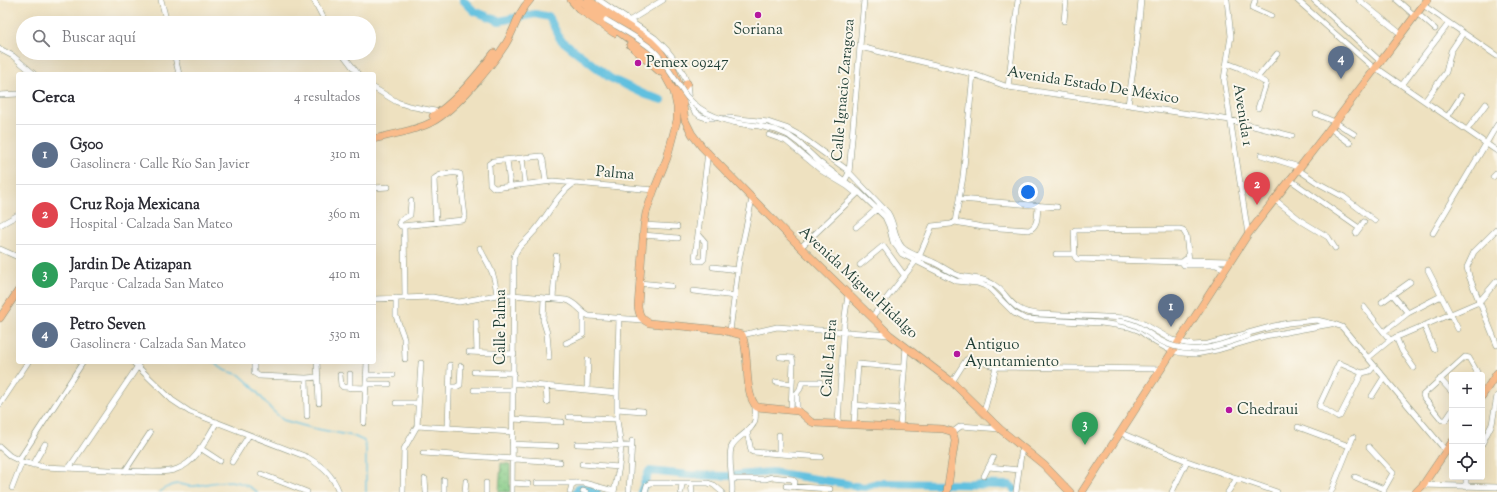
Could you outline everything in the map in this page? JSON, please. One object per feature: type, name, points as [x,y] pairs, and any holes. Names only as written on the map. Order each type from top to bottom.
[{"type":"main road","points":[[376,138],[421,127],[433,122],[489,68],[508,41],[514,19],[524,0]]},
{"type":"main road","points":[[514,19],[530,0]]},
{"type":"main road","points":[[571,0],[579,9],[636,50],[667,79]]},
{"type":"main road","points":[[578,0],[579,9]]},
{"type":"main road","points":[[578,0],[606,20],[615,29],[648,53],[656,61],[674,92],[677,106],[677,120],[667,158],[654,190],[644,225],[638,306],[639,314],[642,320],[649,323],[730,332],[742,335],[745,345],[746,366],[751,398],[755,405],[761,407],[794,410],[802,414],[811,422],[943,429],[953,432],[955,441],[948,487]]},
{"type":"main road","name":"Avenida Miguel Hidalgo","points":[[588,0],[653,40],[673,69],[681,93],[685,120],[688,127],[697,141],[752,198],[848,295],[890,335],[952,382],[1000,429],[1044,465],[1070,492]]},
{"type":"main road","points":[[1082,492],[1248,234],[1289,179],[1381,62],[1425,2]]},
{"type":"main road","points":[[658,49],[667,50]]},
{"type":"main road","points":[[686,81],[681,93],[689,103]]},
{"type":"main road","points":[[376,133],[419,122],[442,113]]},
{"type":"main road","points":[[674,131],[680,125],[688,127]]},
{"type":"main road","points":[[0,311],[16,287]]},
{"type":"main road","points":[[0,318],[16,295]]},
{"type":"main road","points":[[1485,391],[1497,373]]},
{"type":"main road","points":[[1416,492],[1427,486],[1451,444]]},
{"type":"street","points":[[161,0],[165,16]]},
{"type":"street","points":[[314,0],[322,16]]},
{"type":"street","points":[[599,0],[667,50],[678,64],[686,81],[689,103],[695,112],[700,116],[706,118],[730,118],[768,122],[786,128],[799,135],[849,173],[864,187],[879,207],[891,219],[898,242],[908,251],[929,266],[956,281],[977,283],[988,287],[1014,313],[1025,319],[1100,323],[1134,329],[1164,347],[1173,351],[1185,353],[1210,352],[1265,336],[1334,324]]},
{"type":"street","points":[[629,21],[663,0]]},
{"type":"street","name":"Calle Ignacio Zaragoza","points":[[844,180],[849,173],[864,0]]},
{"type":"street","points":[[1008,87],[1018,0]]},
{"type":"street","points":[[1064,21],[1066,0]]},
{"type":"street","points":[[1128,105],[1141,0]]},
{"type":"street","name":"Avenida 1","points":[[1227,0],[1231,36],[1224,79],[1248,234]]},
{"type":"street","points":[[1255,0],[1253,8],[1271,16]]},
{"type":"street","points":[[1297,0],[1375,69],[1381,71],[1402,85],[1497,151]]},
{"type":"street","points":[[1314,0],[1381,62]]},
{"type":"street","points":[[1359,0],[1401,34]]},
{"type":"street","points":[[1396,0],[1435,29]]},
{"type":"street","points":[[1425,2],[1449,23],[1497,56]]},
{"type":"street","points":[[606,20],[652,49],[659,56],[687,97],[695,104],[710,114],[738,125],[759,126],[776,130],[788,135],[799,143],[809,154],[844,180],[858,193]]},
{"type":"street","points":[[1402,85],[1449,23]]},
{"type":"street","points":[[1425,101],[1446,72],[1451,51],[1463,33]]},
{"type":"street","name":"Avenida Estado De México","points":[[860,47],[973,74],[1008,87],[1230,120],[1292,136]]},
{"type":"street","points":[[0,49],[16,59]]},
{"type":"street","points":[[1257,78],[1277,54]]},
{"type":"street","points":[[18,60],[32,72]]},
{"type":"street","points":[[176,60],[179,72]]},
{"type":"street","points":[[347,60],[356,72]]},
{"type":"street","points":[[1227,63],[1266,83],[1258,108]]},
{"type":"street","points":[[673,69],[686,81]]},
{"type":"street","points":[[955,222],[963,177],[973,74]]},
{"type":"street","points":[[376,89],[397,102],[442,113]]},
{"type":"street","points":[[0,95],[16,94]]},
{"type":"street","points":[[1448,116],[1462,96]]},
{"type":"street","points":[[1467,130],[1486,104]]},
{"type":"street","points":[[1316,114],[1335,122],[1354,134]]},
{"type":"street","points":[[1433,233],[1497,125]]},
{"type":"street","points":[[1330,128],[1350,143]]},
{"type":"street","points":[[769,135],[786,141],[822,171],[879,207]]},
{"type":"street","points":[[698,235],[705,242],[704,259],[702,261],[696,261],[695,258],[707,163],[710,155]]},
{"type":"street","points":[[1261,155],[1298,168],[1318,183],[1344,197],[1375,221]]},
{"type":"street","points":[[510,186],[507,160],[538,156],[542,158],[546,182]]},
{"type":"street","points":[[522,158],[525,184]]},
{"type":"street","name":"Palma","points":[[507,160],[492,162],[489,164],[490,184],[495,188],[560,181],[573,184],[580,183],[654,190]]},
{"type":"street","points":[[404,228],[461,221],[464,218],[461,176],[458,172],[437,176],[434,179],[436,223]]},
{"type":"street","points":[[1289,179],[1359,228]]},
{"type":"street","name":"Calle Palma","points":[[512,492],[514,252],[536,230],[565,191],[573,184]]},
{"type":"street","points":[[376,188],[388,187]]},
{"type":"street","points":[[801,247],[864,187]]},
{"type":"street","points":[[730,332],[738,270],[752,198]]},
{"type":"street","points":[[960,199],[1057,206]]},
{"type":"street","points":[[1274,199],[1303,222],[1328,237],[1335,248]]},
{"type":"street","points":[[405,297],[404,228],[400,226],[400,221],[410,214],[411,201]]},
{"type":"street","points":[[872,317],[918,259],[932,226],[937,224],[951,224],[955,222],[983,227],[1029,230],[1036,224],[1038,205]]},
{"type":"street","points":[[856,227],[879,207]]},
{"type":"street","points":[[0,225],[16,216]]},
{"type":"street","points":[[1356,233],[1364,222]]},
{"type":"street","points":[[644,225],[677,227]]},
{"type":"street","points":[[1189,262],[1186,235],[1183,230],[1180,229],[1075,230],[1075,254],[1077,259],[1095,261],[1182,262],[1184,265],[1189,262],[1230,261]]},
{"type":"street","points":[[1497,229],[1474,252],[1468,267],[1469,276],[1479,302],[1495,335],[1497,345]]},
{"type":"street","points":[[644,235],[678,238]]},
{"type":"street","points":[[860,265],[883,246],[904,275]]},
{"type":"street","points":[[480,248],[483,258],[491,269],[497,295]]},
{"type":"street","points":[[0,249],[16,257]]},
{"type":"street","points":[[1056,254],[1075,254]]},
{"type":"street","points":[[553,298],[556,256]]},
{"type":"street","points":[[918,259],[931,261],[956,274],[987,281],[998,288],[1015,307],[1026,312],[1039,314],[1101,316],[1137,321],[1169,339],[1187,344],[1208,344],[1274,326],[1317,320],[1334,324],[1342,327],[1446,451]]},
{"type":"street","points":[[1189,262],[1216,265],[1225,269]]},
{"type":"street","points":[[713,267],[738,270]]},
{"type":"street","points":[[1428,270],[1458,329]]},
{"type":"street","points":[[1368,358],[1390,340],[1479,302],[1497,281]]},
{"type":"street","points":[[1382,302],[1410,282]]},
{"type":"street","points":[[639,283],[672,286]]},
{"type":"street","points":[[694,291],[735,296]]},
{"type":"street","points":[[1392,294],[1408,313]]},
{"type":"street","points":[[376,299],[432,297],[459,302],[497,295],[553,298],[570,301],[589,316],[619,317],[642,320]]},
{"type":"street","name":"Calle La Era","points":[[838,423],[848,295]]},
{"type":"street","points":[[1384,332],[1408,313],[1441,296]]},
{"type":"street","points":[[396,298],[396,316],[404,338],[405,359]]},
{"type":"street","points":[[544,298],[543,320],[547,333],[549,358]]},
{"type":"street","points":[[1364,307],[1390,340]]},
{"type":"street","points":[[566,343],[583,335],[583,312]]},
{"type":"street","points":[[1101,316],[1110,320],[1135,324],[1164,342],[1183,349],[1205,349],[1256,334],[1262,329]]},
{"type":"street","points":[[537,483],[584,483],[614,491],[621,447],[617,419],[619,317]]},
{"type":"street","points":[[1100,323],[1110,320]]},
{"type":"street","points":[[476,322],[477,352]]},
{"type":"street","points":[[1304,322],[1307,325],[1305,330]]},
{"type":"street","points":[[1424,325],[1434,349]]},
{"type":"street","points":[[742,335],[777,326],[890,335]]},
{"type":"street","points":[[1256,334],[1265,336]]},
{"type":"street","points":[[1396,337],[1402,350],[1414,368]]},
{"type":"street","points":[[1164,347],[1170,344],[1169,339]]},
{"type":"street","points":[[1185,353],[1184,348],[1187,344]]},
{"type":"street","points":[[900,426],[906,347]]},
{"type":"street","points":[[469,352],[514,354]]},
{"type":"street","points":[[780,356],[792,359],[794,410]]},
{"type":"street","points":[[1449,416],[1446,420],[1442,420],[1424,398],[1424,393],[1465,357],[1467,357],[1477,372]]},
{"type":"street","points":[[952,382],[968,358],[996,367],[1162,368]]},
{"type":"street","points":[[587,390],[588,360]]},
{"type":"street","points":[[403,492],[404,449],[417,426],[421,363]]},
{"type":"street","points":[[1362,373],[1340,416],[1337,417],[1318,406],[1339,363],[1362,373],[1370,371],[1374,366]]},
{"type":"street","points":[[0,404],[27,364]]},
{"type":"street","points":[[12,488],[21,461],[81,364]]},
{"type":"street","points":[[254,364],[254,373],[256,375],[306,378],[318,377]]},
{"type":"street","points":[[317,364],[319,403]]},
{"type":"street","points":[[364,423],[367,364]]},
{"type":"street","points":[[854,424],[858,364],[904,368]]},
{"type":"street","points":[[448,428],[450,365]]},
{"type":"street","points":[[69,468],[138,366],[176,403],[190,412],[307,457],[324,468],[334,479],[339,492]]},
{"type":"street","points":[[450,386],[456,387],[460,385],[461,366]]},
{"type":"street","points":[[984,412],[996,367]]},
{"type":"street","points":[[474,372],[514,373]]},
{"type":"street","points":[[340,374],[342,386],[344,388],[389,384]]},
{"type":"street","points":[[350,374],[350,388]]},
{"type":"street","points":[[366,375],[393,375]]},
{"type":"street","points":[[1372,396],[1384,377]]},
{"type":"street","points":[[306,378],[308,416]]},
{"type":"street","points":[[1440,379],[1449,389]]},
{"type":"street","points":[[776,382],[792,384]]},
{"type":"street","points":[[794,410],[797,393],[802,382],[820,382]]},
{"type":"street","points":[[514,383],[617,393]]},
{"type":"street","points":[[546,386],[547,402]]},
{"type":"street","points":[[474,390],[513,390]]},
{"type":"street","points":[[1485,438],[1492,424],[1497,396]]},
{"type":"street","points":[[396,403],[418,403]]},
{"type":"street","points":[[732,492],[733,479],[730,453],[736,440],[753,426],[756,420],[755,405]]},
{"type":"street","points":[[855,405],[901,409]]},
{"type":"street","points":[[617,409],[643,411]]},
{"type":"street","points":[[569,417],[617,419]]},
{"type":"street","points":[[513,419],[562,422]]},
{"type":"street","points":[[1,449],[21,461],[44,467],[167,472],[178,469],[188,463],[196,455],[216,422]]},
{"type":"street","points":[[417,426],[512,432]]},
{"type":"street","points":[[953,432],[961,426],[1000,429]]},
{"type":"street","points":[[1298,427],[1349,446]]},
{"type":"street","points":[[747,431],[751,451],[821,457]]},
{"type":"street","points":[[125,471],[150,433]]},
{"type":"street","points":[[1121,433],[1187,461],[1277,492]]},
{"type":"street","points":[[232,462],[249,435]]},
{"type":"street","points":[[779,435],[779,454]]},
{"type":"street","points":[[1331,492],[1353,437]]},
{"type":"street","points":[[32,465],[45,444]]},
{"type":"street","points":[[512,444],[556,446]]},
{"type":"street","points":[[577,444],[621,447],[632,444],[629,490]]},
{"type":"street","points":[[1016,492],[1022,447]]},
{"type":"street","points":[[200,448],[220,461]]},
{"type":"street","points":[[1355,477],[1384,491],[1393,472],[1369,448]]},
{"type":"street","points":[[423,453],[560,462]]},
{"type":"street","points":[[984,476],[993,458]]},
{"type":"street","points":[[1172,492],[1187,461]]},
{"type":"street","points":[[582,464],[619,467]]},
{"type":"street","points":[[989,466],[1019,470]]},
{"type":"street","points":[[261,474],[307,492]]},
{"type":"street","points":[[733,479],[765,479],[772,477],[794,480],[794,487]]},
{"type":"street","points":[[1228,492],[1237,478]]},
{"type":"street","points":[[425,479],[426,492]]},
{"type":"street","points":[[444,480],[444,492]]},
{"type":"street","points":[[1466,480],[1466,487]]},
{"type":"street","points":[[465,492],[466,481]]},
{"type":"street","points":[[486,483],[486,492]]},
{"type":"street","points":[[512,483],[528,484]]},
{"type":"street","points":[[570,492],[574,483]]},
{"type":"street","points":[[681,492],[682,483]]},
{"type":"street","points":[[691,483],[692,492]]},
{"type":"street","points":[[645,492],[648,484],[710,483],[722,492]]},
{"type":"street","points":[[786,486],[830,489]]},
{"type":"street","points":[[1427,486],[1497,487],[1496,492]]},
{"type":"street","points":[[1427,486],[1435,492]]},
{"type":"street","points":[[1452,486],[1456,492]]},
{"type":"green space","points":[[501,463],[510,464],[510,492],[499,492]]},
{"type":"waterway","points":[[463,0],[474,11],[499,21],[535,14],[549,17],[560,39],[610,78],[646,95],[662,100]]},
{"type":"waterway","points":[[216,364],[224,370],[240,375],[283,420],[312,428],[353,436],[364,441],[366,448],[366,492]]},
{"type":"waterway","points":[[641,492],[649,471],[689,475],[727,476],[772,472],[847,484]]},
{"type":"waterway","points":[[159,492],[176,484],[193,486],[227,481],[241,483],[257,492]]},
{"type":"waterway","points":[[854,486],[865,487],[877,483],[1010,485],[1014,489]]},
{"type":"waterway","points":[[576,492],[580,487],[597,492]]},
{"type":"place","name":"Soriana","points":[[758,15]]},
{"type":"place","name":"Pemex 09247","points":[[638,63]]},
{"type":"place","name":"Petro Seven","points":[[1341,79]]},
{"type":"place","name":"Cruz Roja Mexicana","points":[[1257,205]]},
{"type":"place","name":"G500","points":[[1171,327]]},
{"type":"place","name":"Antiguo Ayuntamiento","points":[[957,354]]},
{"type":"place","name":"Chedraui","points":[[1229,410]]},
{"type":"place","name":"Jardin De Atizapan","points":[[1085,445]]}]
